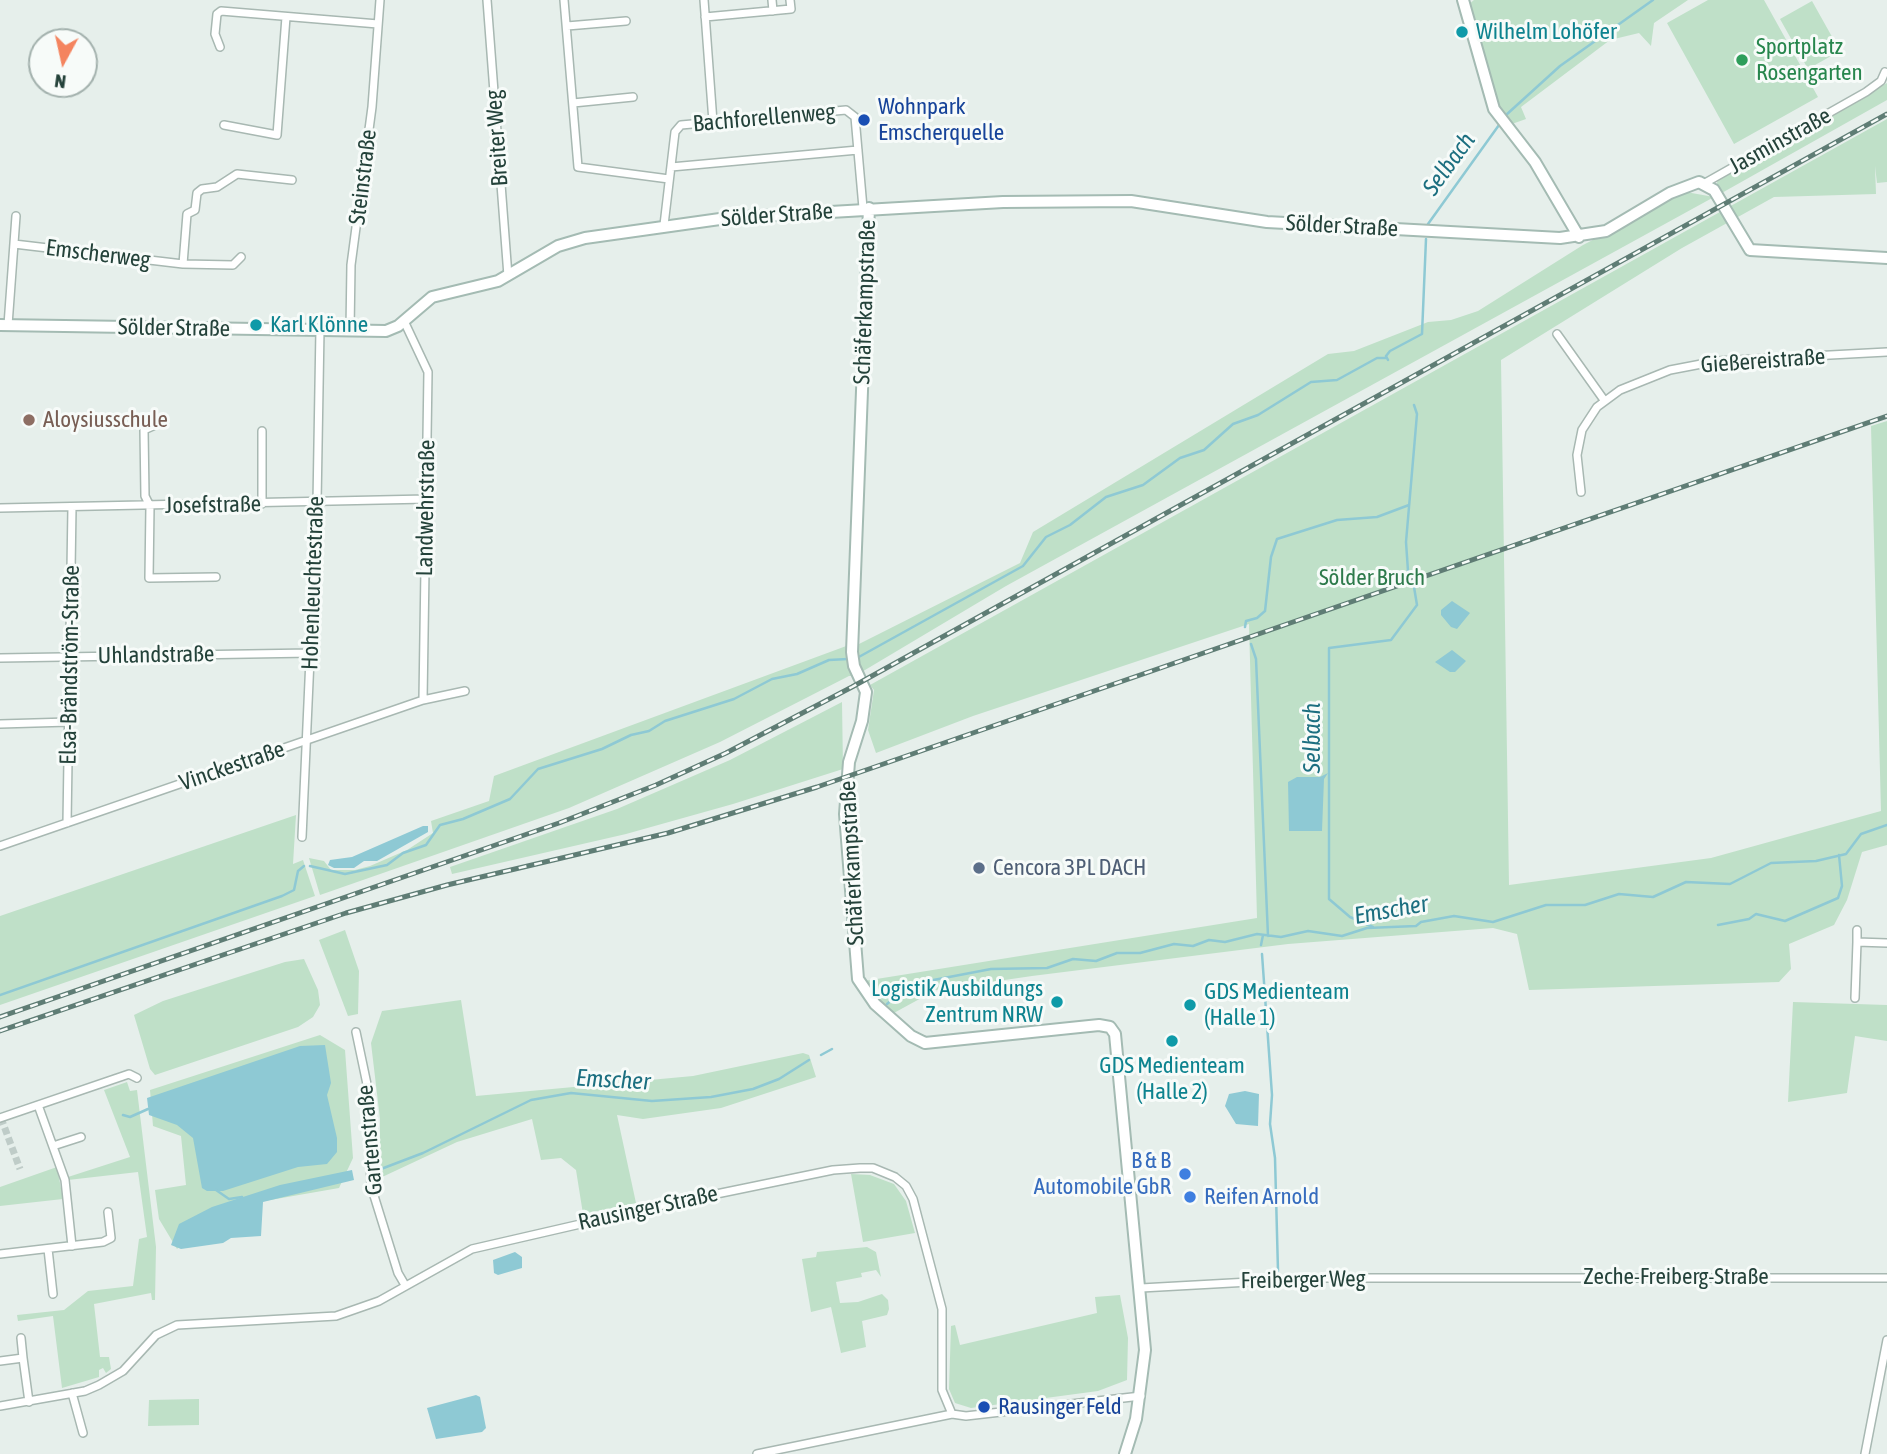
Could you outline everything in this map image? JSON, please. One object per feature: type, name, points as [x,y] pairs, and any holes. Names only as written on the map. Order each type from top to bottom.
[{"type":"street","name":"Steinstraße","points":[[350,330],[351,265],[372,107],[380,0]]},
{"type":"street","name":"Breiter Weg","points":[[487,0],[508,275]]},
{"type":"street","points":[[564,0],[578,167],[669,178]]},
{"type":"street","points":[[704,0],[713,122]]},
{"type":"street","points":[[772,0],[773,11]]},
{"type":"street","points":[[705,17],[791,9],[790,0]]},
{"type":"street","points":[[1463,0],[1494,109],[1535,162],[1578,237]]},
{"type":"street","points":[[220,47],[215,34],[218,12],[378,24]]},
{"type":"street","points":[[224,125],[277,135],[286,17]]},
{"type":"street","points":[[567,26],[626,21]]},
{"type":"street","name":"Jasminstraße","points":[[1578,237],[1606,231],[1680,189],[1704,183],[1866,92],[1881,81],[1885,72]]},
{"type":"street","points":[[573,103],[633,97]]},
{"type":"street","name":"Bachforellenweg","points":[[664,225],[678,128],[713,122],[846,110],[855,117],[866,208]]},
{"type":"street","name":"Bachforellenweg","points":[[671,167],[858,150]]},
{"type":"street","name":"Emscherweg","points":[[183,264],[187,214],[195,211],[197,193],[202,189],[218,187],[237,174],[292,180]]},
{"type":"street","name":"Jasminstraße","points":[[1704,183],[1714,190],[1750,250],[1887,258]]},
{"type":"street","name":"Sölder Straße","points":[[4,325],[386,331],[404,321],[432,297],[489,284],[558,246],[664,225],[866,208],[1119,201],[1267,222],[1578,237]]},
{"type":"street","name":"Schäferkampstraße","points":[[866,208],[852,652],[854,666],[866,692],[862,721],[849,762],[845,814],[858,979],[875,1004],[911,1036],[925,1043],[1099,1025],[1113,1030],[1117,1037],[1141,1288]]},
{"type":"street","name":"Emscherweg","points":[[4,325],[16,216]]},
{"type":"street","name":"Emscherweg","points":[[14,244],[183,264],[233,265],[241,257]]},
{"type":"street","name":"Landwehrstraße","points":[[404,321],[428,372],[423,700]]},
{"type":"street","name":"Hohenleuchtestraße","points":[[302,837],[317,503],[320,329]]},
{"type":"street","points":[[1557,334],[1604,400]]},
{"type":"street","name":"Gießereistraße","points":[[1581,492],[1579,439],[1587,419],[1604,400],[1656,375],[1717,360],[1887,352]]},
{"type":"street","points":[[153,426],[144,430],[145,496],[150,506],[149,578],[216,578]]},
{"type":"street","points":[[262,431],[262,504]]},
{"type":"street","name":"Josefstraße","points":[[0,508],[427,499]]},
{"type":"street","name":"Elsa-Brändström-Straße","points":[[68,823],[72,507]]},
{"type":"street","name":"Uhlandstraße","points":[[0,658],[311,653]]},
{"type":"street","name":"Vinckestraße","points":[[0,846],[423,700],[465,691]]},
{"type":"street","points":[[0,724],[69,722]]},
{"type":"street","points":[[1855,998],[1857,930]]},
{"type":"street","points":[[1857,943],[1887,943]]},
{"type":"street","name":"Gartenstraße","points":[[356,1032],[368,1089],[372,1195],[398,1273],[405,1285]]},
{"type":"street","points":[[0,1118],[129,1074],[137,1078]]},
{"type":"street","points":[[38,1105],[65,1181],[72,1246]]},
{"type":"street","points":[[53,1146],[81,1137]]},
{"type":"street","name":"Rausinger Straße","points":[[0,1405],[29,1402],[99,1385],[122,1371],[165,1329],[177,1325],[336,1316],[356,1311],[461,1254],[505,1241],[833,1170],[873,1168],[895,1177],[906,1186],[920,1218],[942,1309],[942,1390],[952,1414]]},
{"type":"street","points":[[0,1254],[103,1242],[111,1238],[108,1212]]},
{"type":"street","points":[[48,1248],[53,1294]]},
{"type":"street","name":"Freiberger Weg","points":[[1141,1288],[1298,1279],[1464,1277]]},
{"type":"street","name":"Zeche-Freiberg-Straße","points":[[1464,1277],[1887,1278]]},
{"type":"street","points":[[1125,1454],[1140,1396],[1145,1350],[1141,1288]]},
{"type":"street","points":[[21,1338],[29,1402]]},
{"type":"street","points":[[1865,1454],[1887,1340]]},
{"type":"street","points":[[0,1361],[23,1358]]},
{"type":"street","points":[[72,1393],[83,1433]]},
{"type":"street","points":[[757,1454],[952,1414],[966,1416],[1140,1396]]},
{"type":"green space","points":[[1474,0],[1688,0],[1654,23],[1651,46],[1639,33],[1610,40],[1521,107],[1526,119],[1509,125],[1500,112],[1481,53],[1479,33],[1469,4]]},
{"type":"green space","name":"Sportplatz Rosengarten","points":[[1708,0],[1764,0],[1818,97],[1734,144],[1667,23]]},
{"type":"green space","points":[[1812,1],[1840,51],[1808,69],[1780,19]]},
{"type":"green space","points":[[1887,83],[1887,100],[1720,194],[1716,187],[1718,179]]},
{"type":"green space","name":"Sölder Bruch","points":[[1887,119],[1887,182],[1877,183],[1875,166],[1876,194],[1774,197],[1682,248],[1501,360],[1509,885],[1711,858],[1881,811],[1871,426],[1887,421],[1887,845],[1862,852],[1847,900],[1834,925],[1789,944],[1791,969],[1779,982],[1529,990],[1517,934],[1493,928],[1288,944],[1032,976],[936,990],[892,1014],[876,999],[864,981],[1257,918],[1249,624],[973,716],[876,753],[868,730],[874,690],[870,685]]},
{"type":"green space","points":[[1686,192],[1714,197],[1006,586],[860,673],[857,645],[1020,563],[1033,532],[1328,354],[1354,351],[1428,322],[1451,320],[1478,311],[1583,245]]},
{"type":"green space","points":[[849,645],[856,676],[849,676],[720,742],[569,808],[320,895],[309,858],[324,861],[331,870],[355,870],[370,866],[407,850],[433,833],[431,821],[489,801],[494,776]]},
{"type":"green space","points":[[842,702],[843,769],[626,834],[452,874],[450,867],[617,809],[730,760]]},
{"type":"green space","points":[[296,815],[293,864],[303,860],[315,896],[0,1005],[0,916]]},
{"type":"green space","points":[[345,930],[359,971],[358,1014],[348,1016],[319,940]]},
{"type":"green space","points":[[304,959],[318,990],[320,1005],[313,1017],[298,1027],[155,1075],[150,1069],[134,1015],[163,1001],[285,962]]},
{"type":"green space","points":[[461,1000],[476,1096],[693,1076],[803,1053],[809,1055],[816,1077],[721,1108],[643,1119],[617,1115],[636,1203],[583,1214],[576,1170],[561,1158],[541,1160],[532,1119],[457,1142],[380,1178],[380,1119],[371,1043],[382,1011]]},
{"type":"green space","points":[[1793,1002],[1887,1005],[1887,1041],[1855,1036],[1847,1093],[1788,1102]]},
{"type":"green space","points":[[320,1035],[345,1050],[353,1158],[339,1188],[213,1210],[177,1249],[159,1219],[155,1190],[186,1185],[181,1136],[153,1126],[150,1090]]},
{"type":"green space","points":[[127,1082],[130,1091],[137,1090],[156,1247],[155,1300],[152,1300],[151,1293],[94,1304],[100,1357],[109,1357],[111,1369],[106,1373],[103,1368],[99,1370],[99,1377],[62,1388],[53,1316],[18,1321],[17,1315],[64,1310],[88,1291],[133,1286],[139,1239],[147,1237],[138,1172],[68,1180],[68,1177],[130,1157],[104,1090]]},
{"type":"green space","points":[[57,1167],[63,1199],[0,1206],[0,1187]]},
{"type":"green space","points":[[851,1174],[870,1175],[894,1184],[906,1201],[915,1233],[863,1242]]},
{"type":"green space","points":[[867,1247],[876,1252],[881,1277],[876,1270],[861,1273],[862,1277],[836,1282],[840,1303],[858,1302],[882,1294],[888,1300],[889,1309],[887,1315],[862,1321],[866,1347],[841,1353],[831,1307],[811,1312],[802,1259],[816,1257],[817,1252]]},
{"type":"green space","points":[[1120,1295],[1128,1338],[1127,1380],[1098,1391],[971,1408],[955,1403],[949,1389],[951,1326],[955,1325],[960,1345],[1097,1313],[1095,1297]]},
{"type":"green space","points":[[199,1399],[199,1425],[148,1426],[149,1400]]},
{"type":"water","points":[[1452,601],[1470,613],[1457,629],[1451,627],[1441,615],[1441,610]]},
{"type":"water","points":[[1452,650],[1466,661],[1455,672],[1450,672],[1435,662]]},
{"type":"water","points":[[1328,773],[1324,779],[1322,831],[1289,831],[1288,782],[1297,777],[1320,777]]},
{"type":"water","points":[[428,826],[428,832],[377,861],[364,861],[354,868],[334,868],[328,865],[330,860],[352,857]]},
{"type":"water","points":[[325,1045],[331,1083],[327,1095],[337,1138],[337,1152],[327,1164],[298,1167],[223,1191],[207,1191],[202,1188],[193,1138],[177,1125],[149,1115],[147,1098],[300,1046]]},
{"type":"water","points":[[1245,1091],[1259,1094],[1258,1126],[1236,1124],[1225,1106],[1229,1094]]},
{"type":"water","points":[[352,1170],[354,1180],[263,1202],[261,1236],[231,1238],[223,1243],[181,1249],[171,1245],[179,1224],[212,1207],[280,1185]]},
{"type":"water","points":[[515,1252],[522,1257],[522,1268],[498,1275],[494,1273],[493,1260]]},
{"type":"water","points":[[476,1395],[480,1397],[486,1428],[482,1432],[436,1439],[427,1408]]},
{"type":"waterway","name":"Selbach","points":[[1506,115],[1560,66],[1653,0]]},
{"type":"waterway","name":"Selbach","points":[[1428,224],[1499,125]]},
{"type":"waterway","name":"Selbach","points":[[1388,360],[1386,356],[1390,351],[1422,334],[1426,239]]},
{"type":"waterway","points":[[857,658],[1023,566],[1046,537],[1070,525],[1106,497],[1143,485],[1180,458],[1204,450],[1233,424],[1258,415],[1311,382],[1337,380],[1377,358],[1387,358]]},
{"type":"waterway","name":"Selbach","points":[[1408,571],[1406,542],[1417,414],[1414,405]]},
{"type":"waterway","points":[[1245,627],[1246,621],[1257,618],[1265,611],[1271,557],[1277,539],[1337,520],[1377,517],[1409,505]]},
{"type":"waterway","name":"Selbach","points":[[1373,927],[1350,917],[1329,899],[1329,648],[1391,640],[1417,605],[1414,587]]},
{"type":"waterway","points":[[1251,644],[1256,659],[1268,936]]},
{"type":"waterway","points":[[310,866],[345,874],[387,865],[403,853],[426,845],[440,825],[463,819],[510,799],[538,769],[602,749],[631,735],[649,731],[665,721],[734,699],[772,679],[797,674],[829,660],[848,659]]},
{"type":"waterway","name":"Emscher","points":[[887,1004],[903,990],[923,982],[991,969],[1047,968],[1073,959],[1096,961],[1117,953],[1140,953],[1174,944],[1193,946],[1209,940],[1225,942],[1257,934],[1281,937],[1308,931],[1342,936],[1367,928],[1416,926],[1421,922],[1454,916],[1493,922],[1546,905],[1585,905],[1619,894],[1653,897],[1686,882],[1730,884],[1771,863],[1816,861],[1846,854],[1861,834],[1887,825]]},
{"type":"waterway","points":[[1718,925],[1749,919],[1756,914],[1785,921],[1838,898],[1842,886],[1839,855]]},
{"type":"waterway","points":[[0,995],[282,896],[294,890],[298,871],[304,866]]},
{"type":"waterway","points":[[1261,945],[1263,935]]},
{"type":"waterway","points":[[1262,954],[1272,1095],[1270,1124],[1275,1158],[1278,1271]]},
{"type":"waterway","name":"Emscher","points":[[821,1055],[832,1049]]},
{"type":"waterway","name":"Emscher","points":[[381,1169],[423,1153],[531,1100],[571,1093],[652,1101],[711,1097],[753,1089],[779,1079],[809,1060]]},
{"type":"waterway","name":"Emscher","points":[[123,1115],[130,1117],[148,1109]]},
{"type":"waterway","name":"Emscher","points":[[216,1190],[229,1199],[242,1197]]},
{"type":"tunnel","points":[[1,1118],[20,1169]]},
{"type":"railway","points":[[0,1017],[559,823],[656,785],[726,753],[852,687],[1887,114]]},
{"type":"railway","points":[[0,1031],[346,913],[447,885],[668,833],[817,787],[1887,416]]},
{"type":"place","name":"Wilhelm Lohöfer","points":[[1462,32]]},
{"type":"place","name":"Sportplatz Rosengarten","points":[[1742,60]]},
{"type":"place","name":"Wohnpark Emscherquelle","points":[[864,120]]},
{"type":"place","name":"Karl Klönne","points":[[256,325]]},
{"type":"place","name":"Aloysiusschule","points":[[29,420]]},
{"type":"place","name":"Cencora 3PL DACH","points":[[979,868]]},
{"type":"place","name":"Logistik Ausbildungs Zentrum NRW","points":[[1057,1002]]},
{"type":"place","name":"GDS Medienteam (Halle 1)","points":[[1190,1005]]},
{"type":"place","name":"GDS Medienteam (Halle 2)","points":[[1172,1041]]},
{"type":"place","name":"B & B Automobile GbR","points":[[1185,1174]]},
{"type":"place","name":"Reifen Arnold","points":[[1190,1197]]},
{"type":"place","name":"Rausinger Feld","points":[[984,1407]]}]
